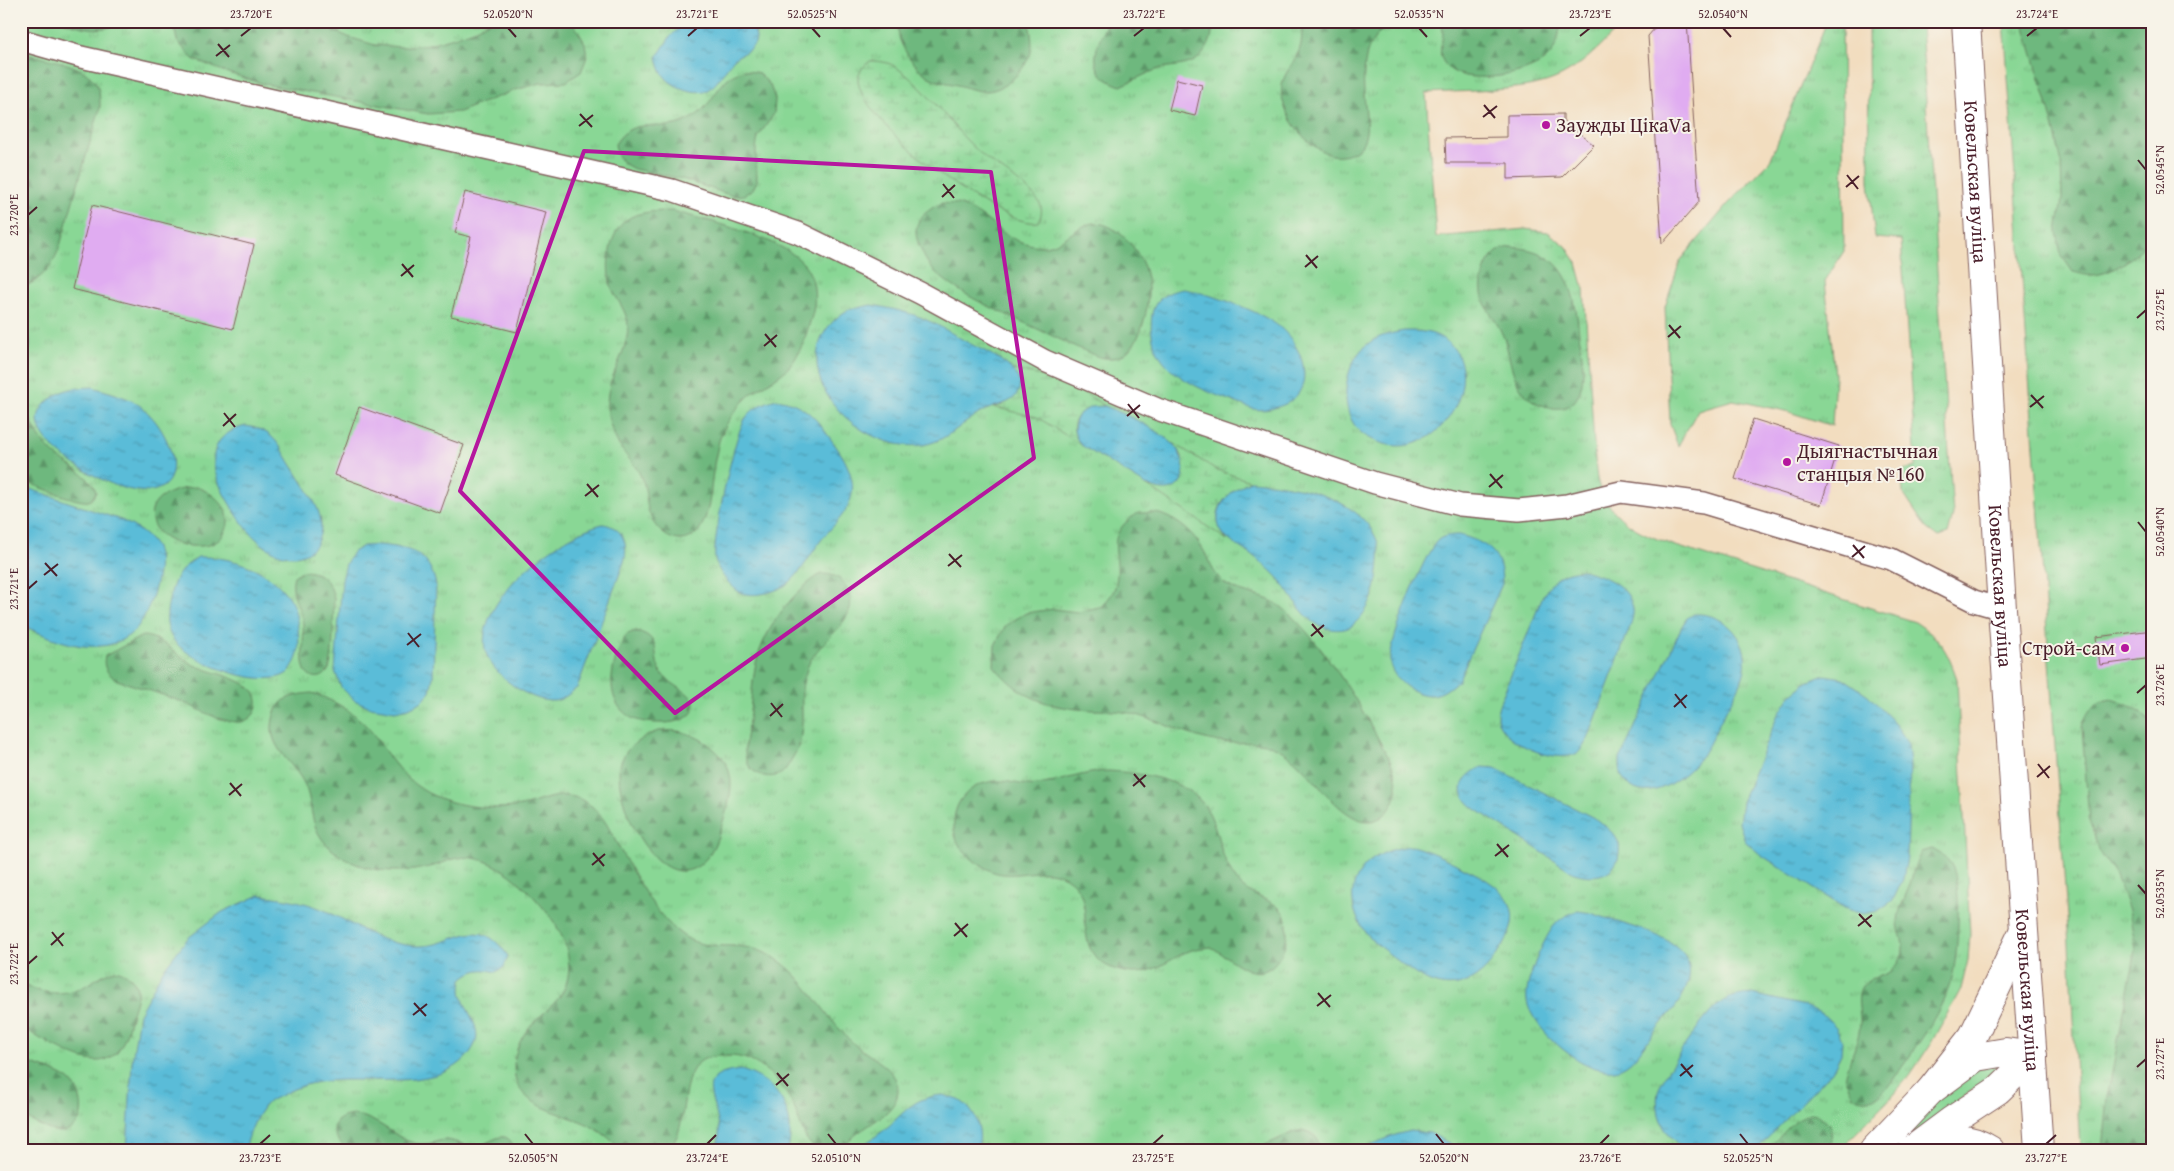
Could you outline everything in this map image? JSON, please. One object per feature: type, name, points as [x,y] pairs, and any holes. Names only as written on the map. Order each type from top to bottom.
[{"type":"main road","name":"Ковельская вуліца","points":[[1966,21],[2002,609],[2039,1150]]},
{"type":"main road","points":[[1874,1150],[1930,1091],[1973,1036],[2024,931]]},
{"type":"main road","points":[[1930,1091],[1976,1057],[2006,1052],[2033,1056]]},
{"type":"main road","points":[[1914,1150],[1951,1121],[1998,1090],[2033,1056]]},
{"type":"main road","points":[[1914,1150],[1952,1139],[1974,1140],[1990,1150]]},
{"type":"street","points":[[21,40],[81,57],[672,190],[798,233],[920,293],[1045,361],[1157,409],[1375,484],[1460,505],[1520,510],[1567,505],[1621,492],[1704,503],[1891,559],[1974,600],[2002,609]]},
{"type":"highlighted area","points":[[584,151],[991,172],[1034,458],[675,713],[460,491]]},
{"type":"green space","points":[[21,21],[1625,21],[1601,46],[1583,61],[1554,79],[1509,89],[1426,93],[1436,237],[1525,229],[1548,232],[1566,246],[1577,263],[1584,289],[1597,480],[1605,498],[1621,518],[1640,531],[1676,546],[1915,622],[1931,634],[1942,646],[1957,679],[1970,934],[1968,960],[1961,989],[1930,1045],[1910,1075],[1886,1103],[1839,1150],[21,1150]]},
{"type":"green space","points":[[62,21],[126,21],[109,27],[94,28]]},
{"type":"green space","points":[[173,21],[314,21],[348,37],[375,45],[402,47],[429,44],[454,37],[476,29],[490,21],[572,21],[585,43],[587,57],[581,72],[566,82],[541,83],[515,90],[459,112],[428,114],[264,84],[228,73],[193,59],[177,41]]},
{"type":"green space","points":[[896,21],[1028,21],[1032,45],[1031,52],[1024,66],[1008,83],[994,90],[976,90],[936,80],[925,74],[904,50]]},
{"type":"green space","points":[[1108,21],[1211,21],[1212,34],[1203,53],[1193,62],[1147,73],[1121,86],[1102,75],[1097,68],[1096,51]]},
{"type":"green space","points":[[1301,21],[1393,21],[1374,39],[1367,53],[1364,67],[1366,134],[1358,149],[1351,153],[1332,155],[1313,145],[1296,128],[1284,106],[1282,85],[1284,77],[1300,47]]},
{"type":"green space","points":[[1440,21],[1561,21],[1555,47],[1546,59],[1537,65],[1526,70],[1499,76],[1472,77],[1451,70],[1441,58],[1443,33]]},
{"type":"green space","points":[[1827,21],[1842,21],[1844,251],[1825,281],[1835,375],[1832,426],[1786,411],[1733,400],[1698,410],[1678,446],[1670,424],[1665,307],[1680,261],[1728,204],[1770,161]]},
{"type":"green space","points":[[1868,21],[1920,21],[1921,25],[1953,515],[1948,534],[1938,537],[1926,528],[1903,493],[1901,472],[1916,465],[1901,240],[1875,238],[1869,182]]},
{"type":"green space","points":[[2004,21],[2153,21],[2153,1150],[2080,1150],[2069,945]]},
{"type":"green space","points":[[2023,21],[2153,21],[2153,236],[2126,262],[2110,271],[2092,275],[2073,272],[2061,255],[2057,232],[2062,199],[2061,160],[2052,120]]},
{"type":"green space","points":[[21,53],[63,63],[83,71],[97,85],[100,108],[59,249],[44,273],[21,289]]},
{"type":"green space","points":[[870,61],[890,64],[909,77],[932,100],[964,138],[988,160],[1017,180],[1037,198],[1041,207],[1038,222],[1019,220],[993,209],[964,191],[905,145],[881,120],[865,98],[858,77],[862,69]]},
{"type":"green space","points":[[744,70],[759,73],[770,85],[775,99],[774,114],[758,137],[756,149],[757,181],[753,189],[744,195],[733,196],[682,179],[634,169],[623,163],[617,154],[615,144],[623,134],[639,126],[676,125],[687,121],[705,107],[727,79]]},
{"type":"green space","points":[[942,203],[957,204],[972,210],[1007,235],[1028,244],[1051,245],[1090,224],[1098,223],[1116,230],[1136,251],[1141,259],[1147,278],[1147,308],[1141,331],[1136,341],[1121,356],[1103,358],[1096,356],[983,304],[951,285],[933,270],[928,263],[920,247],[916,232],[919,221],[926,212]]},
{"type":"green space","points":[[673,211],[742,231],[778,245],[792,254],[808,269],[815,299],[807,333],[794,361],[781,374],[751,394],[736,409],[728,422],[719,441],[709,503],[703,524],[697,533],[689,538],[679,540],[665,535],[652,519],[648,511],[645,487],[639,473],[621,448],[613,432],[607,402],[608,392],[625,345],[628,326],[626,315],[613,291],[609,278],[608,270],[612,242],[620,226],[631,217],[648,212]]},
{"type":"green space","points":[[1511,247],[1544,255],[1555,263],[1564,274],[1570,287],[1577,317],[1583,376],[1582,385],[1576,399],[1565,407],[1553,408],[1541,405],[1527,396],[1522,390],[1512,369],[1502,333],[1484,301],[1482,295],[1483,274],[1492,256],[1502,249]]},
{"type":"green space","points":[[1009,369],[1055,379],[1086,394],[1105,406],[1096,407],[1077,417],[1074,429],[1081,445],[1037,417],[993,407],[1003,405],[1016,374]]},
{"type":"green space","points":[[21,402],[39,436],[48,448],[94,486],[96,492],[89,501],[76,500],[21,480]]},
{"type":"green space","points":[[1173,443],[1217,470],[1250,481],[1232,492],[1221,505],[1218,521],[1227,540],[1146,485],[1164,489],[1172,487],[1181,481],[1182,456]]},
{"type":"green space","points":[[196,487],[211,494],[218,500],[227,514],[226,530],[221,538],[206,546],[182,545],[167,539],[157,530],[152,520],[153,509],[160,499],[174,491]]},
{"type":"green space","points":[[1138,513],[1160,514],[1180,524],[1197,540],[1223,582],[1234,589],[1276,603],[1311,636],[1337,671],[1360,707],[1394,768],[1397,786],[1395,799],[1389,810],[1379,819],[1368,821],[1356,818],[1345,812],[1297,762],[1272,746],[1259,743],[1227,743],[1209,740],[1130,713],[1052,705],[1021,691],[994,666],[995,645],[1006,625],[1026,613],[1053,609],[1078,612],[1103,606],[1114,590],[1117,578],[1115,548],[1119,531],[1126,522]]},
{"type":"green space","points":[[302,571],[309,571],[324,578],[328,582],[334,599],[331,663],[326,673],[318,677],[308,674],[304,666],[303,624],[293,588],[294,576]]},
{"type":"green space","points":[[821,574],[835,576],[844,583],[850,599],[849,610],[845,620],[819,648],[807,669],[802,688],[802,725],[797,749],[782,773],[772,776],[762,775],[749,767],[745,752],[758,655],[779,615],[799,592]]},
{"type":"green space","points":[[636,631],[645,634],[651,639],[656,650],[659,669],[663,675],[685,692],[694,702],[693,710],[688,717],[669,723],[637,720],[621,709],[615,700],[612,678],[617,655],[627,634]]},
{"type":"green space","points":[[142,636],[156,639],[194,665],[228,676],[245,684],[255,694],[257,700],[256,711],[247,720],[241,722],[229,721],[158,693],[117,680],[108,673],[105,667],[105,656]]},
{"type":"green space","points":[[312,693],[340,705],[357,717],[371,731],[403,773],[416,785],[433,795],[455,803],[491,808],[522,806],[547,798],[572,796],[593,807],[603,818],[630,868],[653,904],[681,934],[690,940],[710,945],[752,948],[777,959],[801,980],[841,1031],[852,1042],[887,1068],[896,1081],[898,1089],[897,1097],[888,1111],[859,1132],[841,1150],[815,1148],[808,1141],[791,1102],[778,1082],[760,1066],[749,1060],[724,1056],[707,1058],[698,1063],[692,1071],[688,1081],[677,1136],[665,1150],[634,1151],[621,1149],[591,1126],[533,1102],[521,1091],[517,1083],[514,1065],[515,1055],[528,1029],[558,999],[565,987],[569,968],[566,949],[559,931],[549,915],[516,879],[484,861],[462,857],[420,869],[389,871],[359,865],[345,859],[333,850],[322,839],[315,826],[304,783],[279,749],[273,735],[273,718],[279,705],[296,695]]},
{"type":"green space","points":[[2111,699],[2124,703],[2141,713],[2153,728],[2153,1150],[2102,1150],[2107,1097],[2136,950],[2129,910],[2116,876],[2100,852],[2089,821],[2082,727],[2089,711],[2095,705]]},
{"type":"green space","points":[[658,731],[685,733],[709,745],[726,764],[731,780],[728,805],[711,852],[701,864],[684,871],[668,867],[653,856],[640,839],[629,818],[622,797],[619,777],[621,762],[624,756],[636,742]]},
{"type":"green space","points":[[1108,771],[1138,774],[1171,782],[1181,786],[1199,799],[1211,818],[1225,859],[1236,880],[1251,893],[1280,908],[1284,915],[1287,923],[1285,945],[1276,962],[1268,969],[1260,972],[1243,968],[1211,947],[1192,950],[1147,971],[1137,973],[1114,969],[1100,961],[1092,951],[1087,939],[1083,901],[1079,890],[1070,880],[1051,872],[1009,874],[989,870],[971,858],[958,842],[954,828],[956,810],[964,796],[978,786],[996,781],[1038,785],[1090,773]]},
{"type":"green space","points":[[1931,849],[1949,861],[1956,878],[1958,922],[1952,978],[1930,1026],[1889,1085],[1881,1094],[1874,1098],[1863,1099],[1856,1097],[1853,1096],[1845,1079],[1859,1031],[1860,990],[1866,982],[1892,970],[1901,958],[1903,943],[1898,926],[1900,911],[1921,852]]},
{"type":"green space","points":[[116,970],[127,975],[135,983],[137,996],[121,1046],[108,1059],[99,1061],[77,1057],[47,1043],[21,1026],[21,984],[45,992],[69,992]]},
{"type":"green space","points":[[21,1060],[57,1073],[73,1084],[80,1098],[81,1106],[79,1121],[74,1127],[67,1131],[56,1132],[37,1124],[21,1114]]},
{"type":"green space","points":[[1996,1064],[1995,1073],[1894,1150],[1884,1150],[1968,1071]]},
{"type":"green space","points":[[1809,1113],[1817,1114],[1830,1125],[1832,1141],[1828,1150],[1766,1150],[1795,1121]]},
{"type":"green space","points":[[354,1115],[373,1121],[407,1141],[415,1143],[427,1144],[446,1140],[469,1146],[477,1146],[503,1137],[511,1142],[515,1150],[348,1150],[338,1139],[334,1128],[335,1123],[339,1119]]},
{"type":"green space","points":[[1302,1130],[1315,1136],[1319,1150],[1252,1150],[1289,1134]]},
{"type":"water","points":[[686,21],[749,21],[754,30],[755,43],[750,49],[734,59],[716,83],[709,89],[699,92],[686,90],[666,78],[661,71],[657,57],[670,37]]},
{"type":"water","points":[[1184,289],[1238,305],[1265,318],[1285,332],[1299,352],[1303,364],[1304,375],[1298,394],[1289,402],[1274,408],[1264,410],[1253,409],[1198,387],[1182,378],[1168,366],[1158,352],[1152,336],[1153,309],[1163,296]]},
{"type":"water","points":[[871,305],[922,318],[999,359],[1016,374],[1019,390],[1014,398],[979,414],[941,439],[918,445],[893,443],[869,434],[847,419],[830,399],[819,377],[817,353],[826,330],[836,319],[848,310]]},
{"type":"water","points":[[21,324],[28,333],[30,344],[25,360],[21,365]]},
{"type":"water","points":[[1404,331],[1434,334],[1455,350],[1462,370],[1461,392],[1452,413],[1436,431],[1416,443],[1392,446],[1366,436],[1356,427],[1346,402],[1346,388],[1354,361],[1362,349],[1379,337]]},
{"type":"water","points":[[93,387],[123,397],[139,405],[163,433],[170,449],[173,465],[170,478],[161,488],[146,491],[123,488],[111,484],[79,467],[48,442],[40,429],[39,415],[47,402],[68,390]]},
{"type":"water","points":[[776,399],[799,406],[817,421],[846,462],[852,481],[851,498],[839,520],[822,539],[793,579],[782,587],[768,593],[745,594],[739,592],[728,582],[715,559],[720,511],[735,445],[745,419],[755,408]]},
{"type":"water","points":[[1105,406],[1131,417],[1172,443],[1180,454],[1184,467],[1182,480],[1178,485],[1172,489],[1165,490],[1146,485],[1081,445],[1074,429],[1080,413],[1091,407]]},
{"type":"water","points":[[246,426],[264,432],[276,441],[316,506],[320,516],[320,534],[314,547],[306,553],[297,556],[284,555],[274,552],[265,546],[249,532],[224,494],[215,470],[216,448],[221,439],[231,431]]},
{"type":"water","points":[[1250,481],[1285,485],[1322,495],[1339,502],[1355,512],[1367,524],[1379,546],[1377,580],[1367,608],[1353,625],[1346,629],[1328,629],[1320,626],[1306,616],[1281,581],[1272,572],[1222,533],[1218,519],[1221,506],[1231,493]]},
{"type":"water","points":[[21,486],[121,520],[141,531],[153,543],[158,557],[157,579],[154,591],[140,623],[128,636],[120,641],[106,645],[80,646],[60,641],[21,625]]},
{"type":"water","points":[[603,524],[615,529],[623,537],[626,549],[624,562],[577,688],[566,696],[554,701],[533,697],[522,692],[502,677],[488,658],[485,649],[486,629],[493,609],[524,571],[544,554],[585,530]]},
{"type":"water","points":[[1460,535],[1479,542],[1492,551],[1500,564],[1502,584],[1458,681],[1440,693],[1425,695],[1405,686],[1395,675],[1390,663],[1394,638],[1416,579],[1432,548],[1443,537]]},
{"type":"water","points":[[379,545],[400,548],[416,553],[428,565],[436,585],[433,677],[430,692],[421,702],[409,708],[395,711],[370,707],[354,700],[341,687],[335,671],[342,580],[346,564],[353,552],[363,546]]},
{"type":"water","points":[[198,557],[225,559],[251,567],[275,582],[284,592],[292,603],[297,618],[299,637],[297,658],[286,674],[275,678],[242,676],[206,663],[191,655],[178,645],[171,636],[167,626],[167,616],[172,589],[180,573]]},
{"type":"water","points":[[1582,570],[1614,582],[1627,593],[1633,609],[1631,624],[1588,739],[1579,752],[1570,756],[1545,754],[1531,750],[1508,735],[1500,726],[1497,712],[1546,591],[1563,574]]},
{"type":"water","points":[[1694,614],[1717,618],[1735,632],[1745,653],[1743,677],[1709,745],[1697,762],[1680,777],[1660,789],[1639,791],[1629,785],[1620,774],[1620,759],[1682,626],[1687,618]]},
{"type":"water","points":[[1824,675],[1843,678],[1868,695],[1893,721],[1908,744],[1910,765],[1907,858],[1903,879],[1893,900],[1878,911],[1863,914],[1846,909],[1761,855],[1745,841],[1739,823],[1742,802],[1777,717],[1791,695],[1807,682]]},
{"type":"water","points":[[1482,767],[1495,768],[1598,820],[1618,840],[1619,850],[1615,865],[1600,875],[1587,876],[1574,873],[1474,808],[1464,796],[1462,790],[1465,780],[1469,775]]},
{"type":"water","points":[[1412,846],[1479,875],[1491,883],[1508,901],[1512,912],[1512,924],[1507,937],[1486,969],[1464,983],[1449,986],[1440,985],[1418,976],[1370,938],[1355,913],[1354,884],[1360,872],[1369,862],[1381,854]]},
{"type":"water","points":[[260,895],[308,904],[378,937],[402,944],[430,945],[465,934],[476,933],[486,935],[497,942],[508,956],[504,967],[496,972],[487,970],[474,971],[462,979],[462,997],[476,1030],[475,1044],[464,1060],[449,1070],[430,1076],[409,1079],[322,1082],[293,1090],[271,1100],[260,1112],[245,1150],[127,1150],[132,1062],[139,1014],[163,970],[188,938],[222,912]]},
{"type":"water","points":[[1578,911],[1591,913],[1658,936],[1679,948],[1689,967],[1689,979],[1684,993],[1677,1004],[1635,1058],[1621,1068],[1609,1070],[1594,1068],[1579,1061],[1551,1039],[1531,1013],[1527,1001],[1531,973],[1549,933],[1561,919]]},
{"type":"water","points":[[1752,994],[1805,1006],[1823,1014],[1836,1027],[1842,1040],[1841,1054],[1832,1072],[1756,1150],[1684,1150],[1671,1136],[1661,1120],[1657,1100],[1661,1084],[1684,1046],[1712,1010],[1727,999],[1739,995]]},
{"type":"water","points":[[741,1070],[765,1082],[775,1090],[782,1100],[790,1123],[788,1150],[716,1150],[719,1130],[710,1089],[712,1082],[717,1077],[726,1073]]},
{"type":"water","points":[[943,1095],[959,1100],[974,1115],[980,1136],[977,1150],[857,1150],[916,1103],[932,1096]]},
{"type":"water","points":[[1410,1131],[1430,1133],[1462,1150],[1365,1150],[1386,1138]]},
{"type":"building","points":[[1661,21],[1687,21],[1699,202],[1662,244],[1648,36]]},
{"type":"building","points":[[1177,79],[1202,85],[1195,116],[1169,110]]},
{"type":"building","points":[[1563,114],[1563,120],[1594,145],[1562,177],[1508,179],[1508,163],[1446,163],[1445,138],[1507,137],[1507,115]]},
{"type":"building","points":[[465,192],[546,212],[517,332],[451,316],[471,237],[455,233]]},
{"type":"building","points":[[92,205],[254,245],[233,329],[72,289]]},
{"type":"building","points":[[359,407],[464,445],[440,513],[335,475]]},
{"type":"building","name":"Дыягнастычная станцыя №160","points":[[1753,419],[1839,446],[1821,505],[1735,479]]},
{"type":"building","name":"Строй-сам","points":[[2153,630],[2153,658],[2100,665],[2096,637]]},
{"type":"place","name":"Заужды ЦікаVа","points":[[1546,125]]},
{"type":"place","name":"Дыягнастычная станцыя №160","points":[[1787,462]]},
{"type":"place","name":"Строй-сам","points":[[2125,648]]}]
